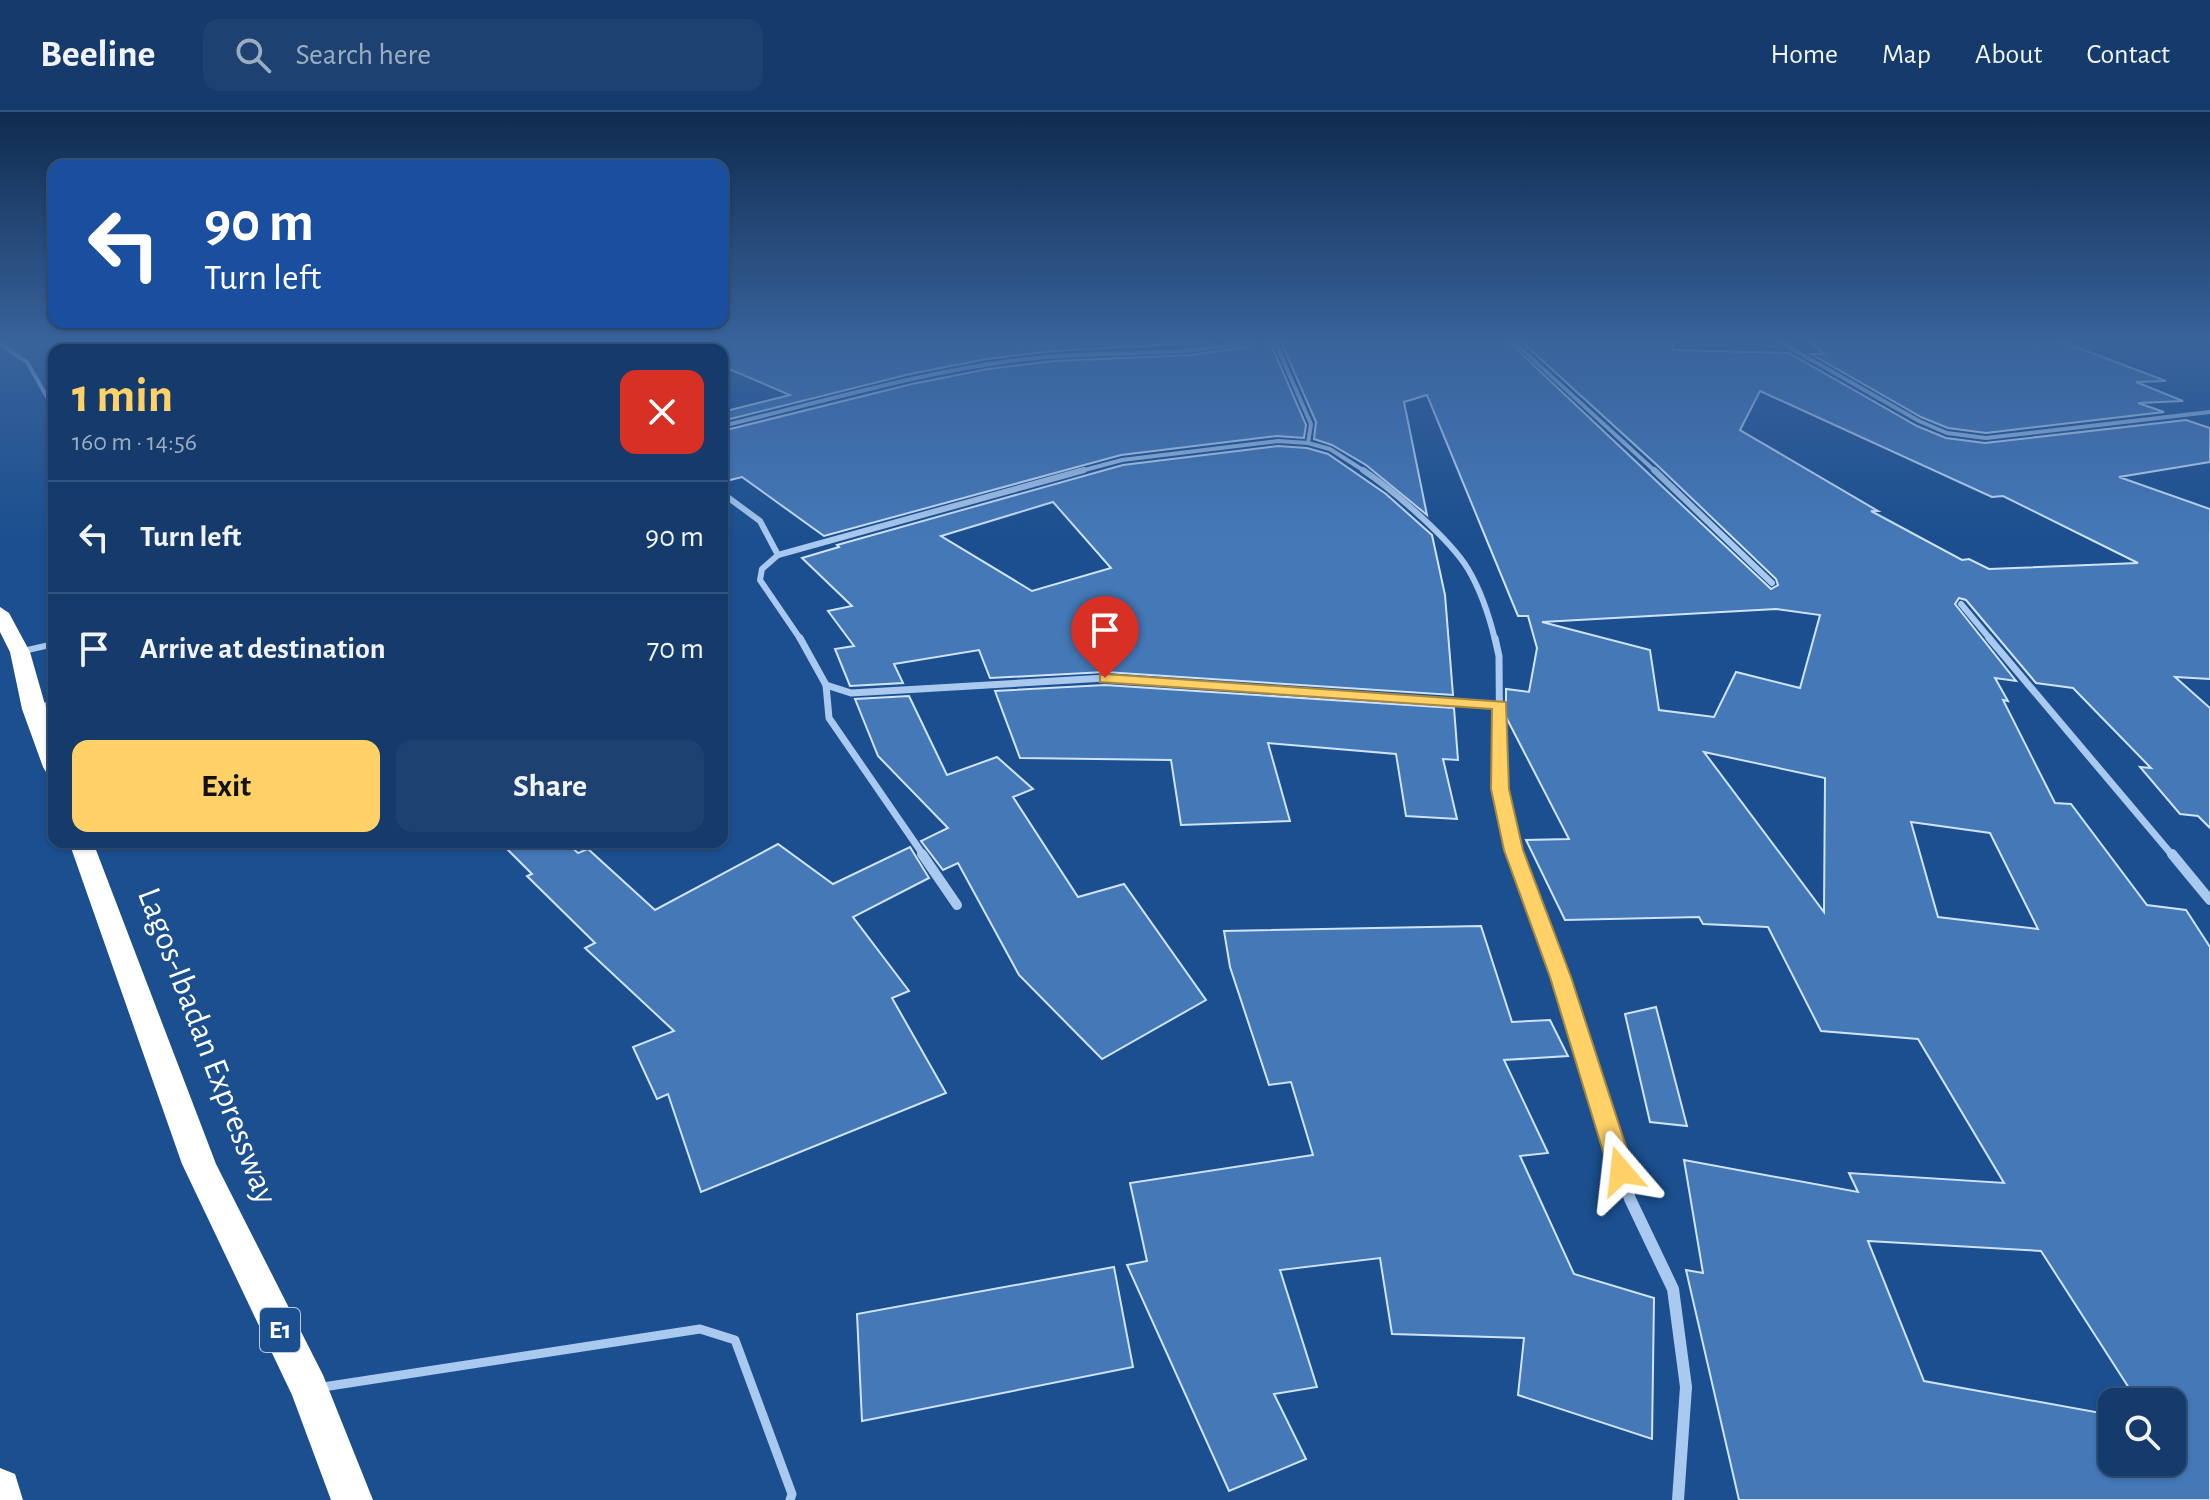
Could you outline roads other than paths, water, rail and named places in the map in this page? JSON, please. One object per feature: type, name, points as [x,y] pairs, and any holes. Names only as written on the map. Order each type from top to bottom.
[{"type":"highway","points":[[0,613],[20,652],[33,709],[48,750]]},
{"type":"highway","name":"Lagos-Ibadan Expressway","points":[[83,848],[199,1164],[309,1389],[352,1500]]},
{"type":"highway","points":[[0,1489],[2,1500]]},
{"type":"street","points":[[728,425],[803,407]]},
{"type":"street","points":[[1303,407],[1311,424],[1308,443]]},
{"type":"street","points":[[1586,407],[1772,583]]},
{"type":"street","points":[[1894,407],[1947,433],[1986,438],[2210,412]]},
{"type":"street","points":[[957,905],[829,718],[826,685],[803,642],[760,580],[762,569],[778,555],[1122,460],[1240,444],[1278,441],[1308,443],[1330,449],[1376,479],[1426,523],[1467,567],[1489,613],[1499,656],[1500,789],[1514,850],[1560,977],[1630,1199],[1673,1289],[1686,1387],[1678,1500]]},
{"type":"street","points":[[728,497],[760,521],[778,555]]},
{"type":"street","points":[[1961,604],[2210,900]]},
{"type":"street","points":[[826,685],[851,693],[1105,678],[1500,705]]},
{"type":"lane","points":[[20,652],[48,645]]},
{"type":"lane","points":[[33,709],[48,705]]},
{"type":"lane","points":[[309,1389],[700,1329],[735,1340],[792,1494],[790,1500]]}]
